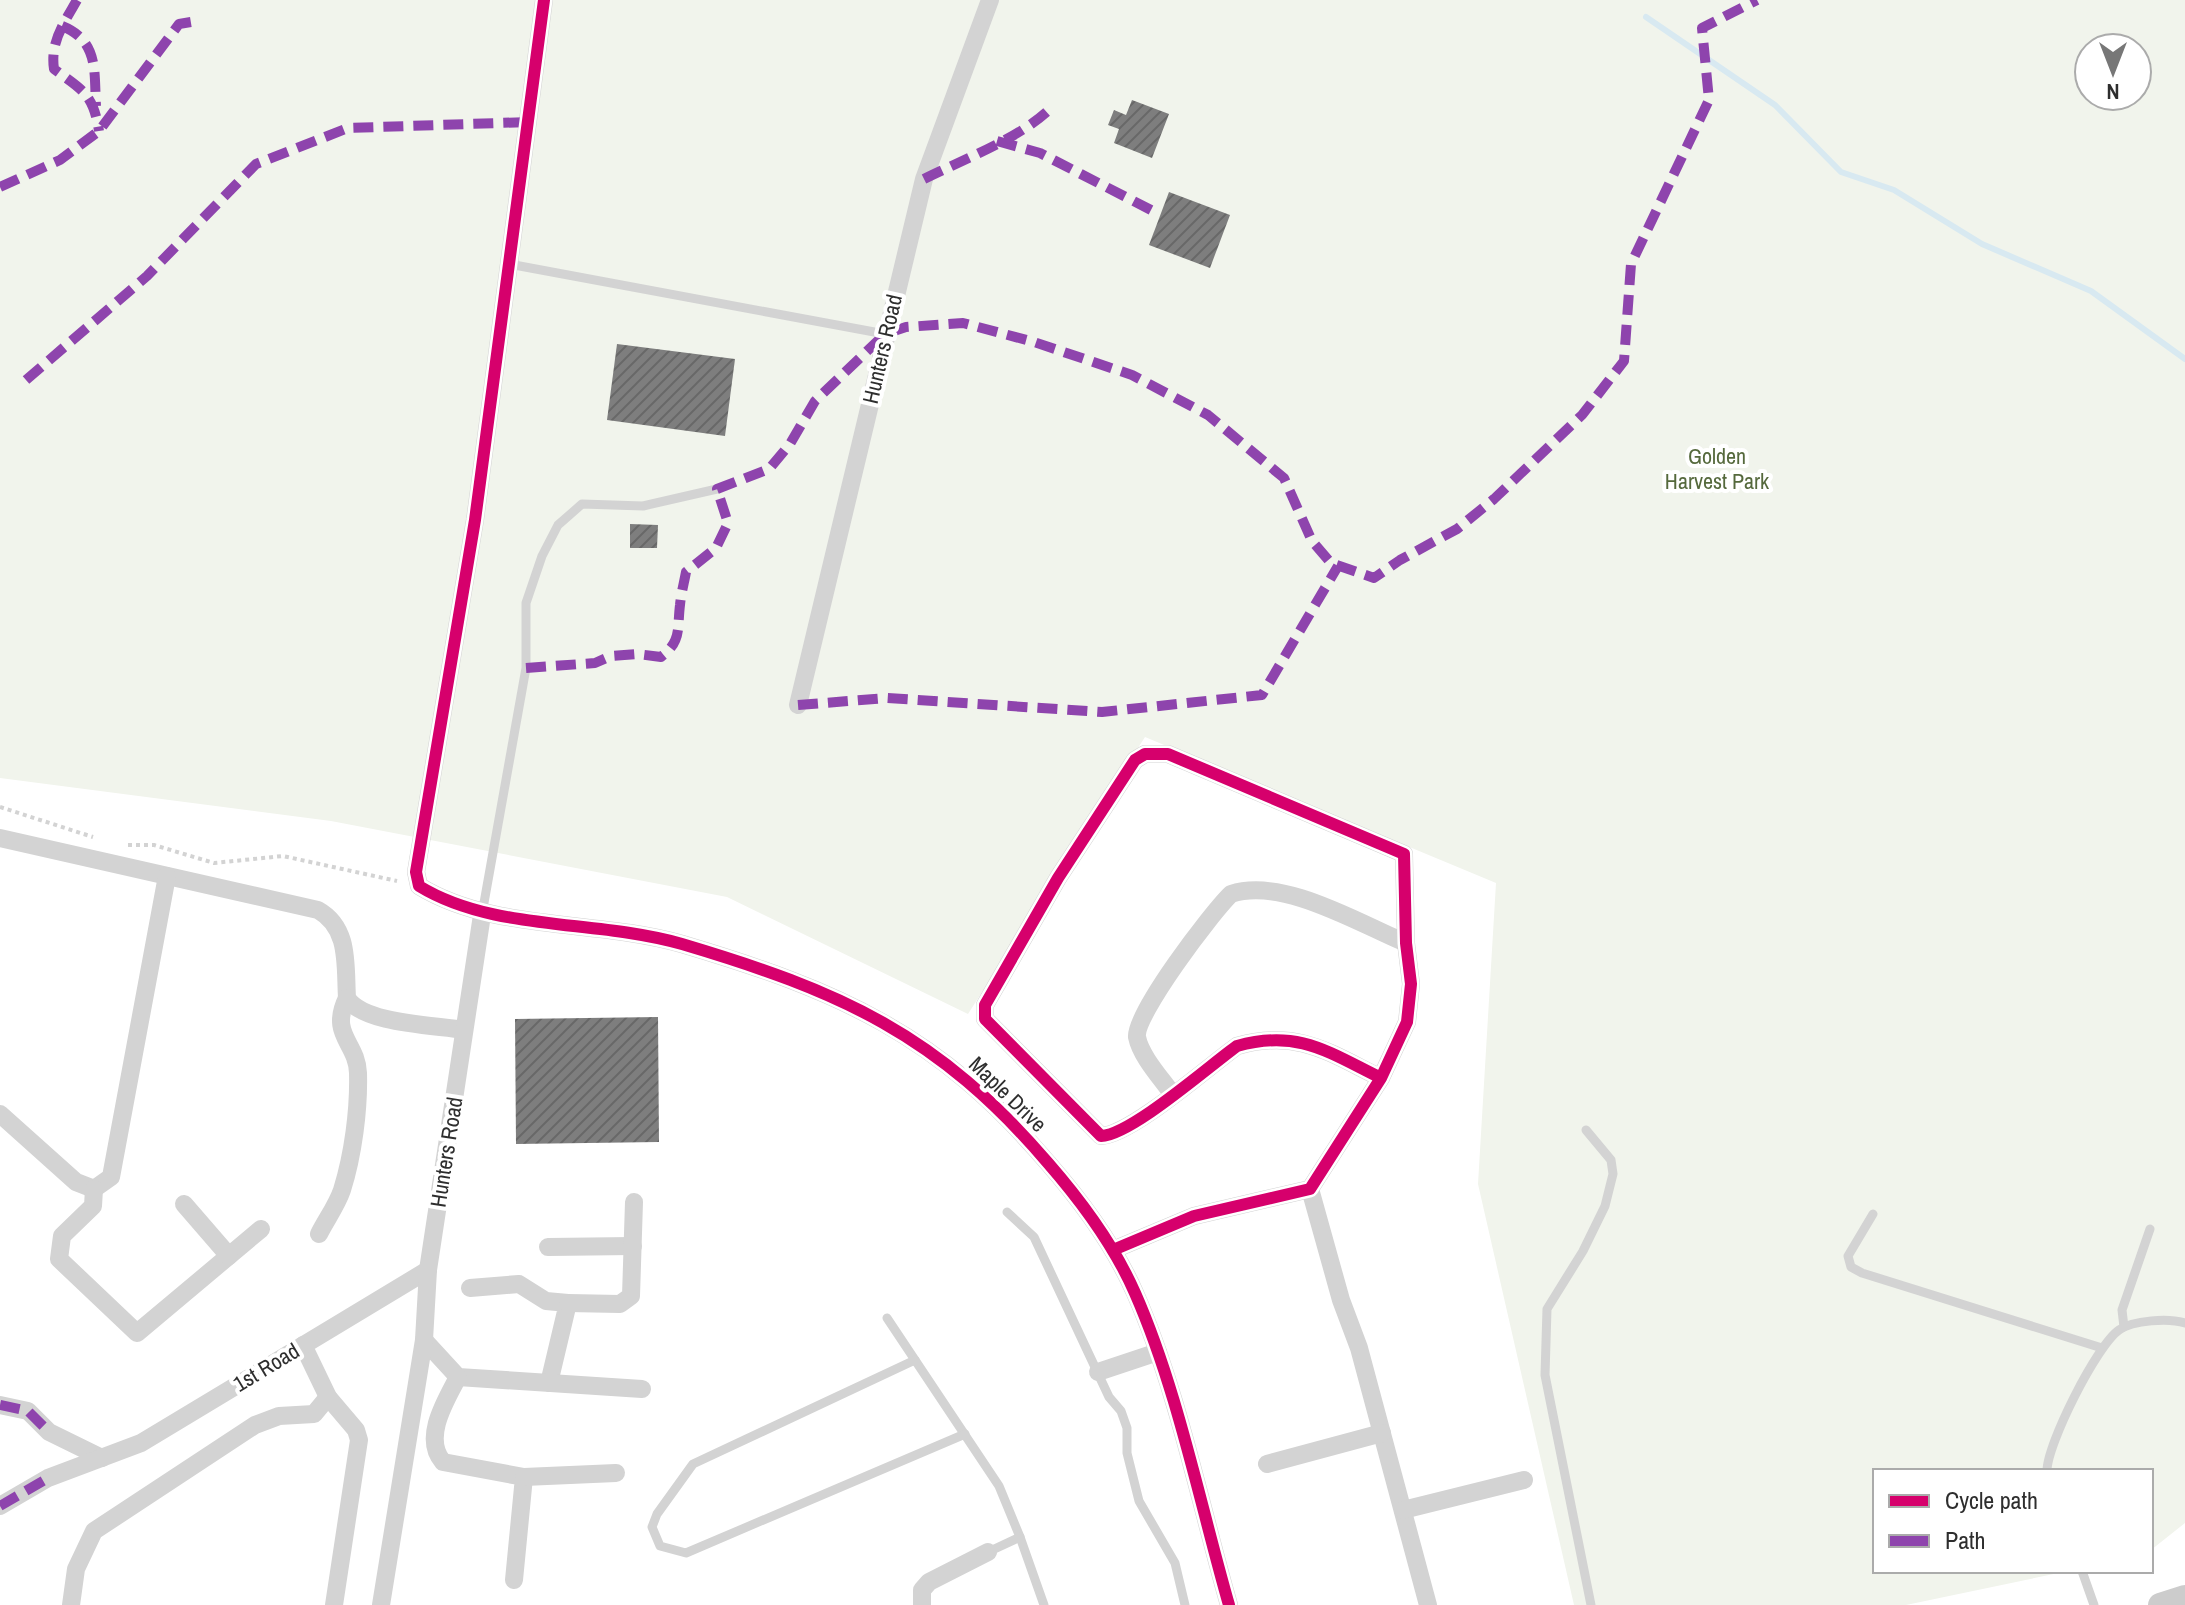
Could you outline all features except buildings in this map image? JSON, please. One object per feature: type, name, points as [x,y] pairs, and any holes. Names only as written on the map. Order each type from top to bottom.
[{"type":"street","points":[[482,915],[444,902],[419,886],[416,872],[440,741],[544,0]]},
{"type":"street","name":"Hunters Road","points":[[798,705],[924,179],[990,0]]},
{"type":"street","points":[[1113,1250],[1194,1216],[1310,1189],[1381,1078],[1401,1039],[1410,1008],[1405,863],[1398,849],[1168,754],[1145,754],[1135,760],[1058,878],[983,1012],[991,1026],[1101,1136],[1110,1136],[1173,1095],[1237,1046],[1262,1040],[1308,1042],[1381,1078]]},
{"type":"street","points":[[0,838],[318,910],[332,918],[343,941],[347,998],[341,1012],[341,1034],[358,1069],[356,1114],[341,1192],[319,1234]]},
{"type":"street","points":[[94,1189],[111,1177],[115,1168],[167,876]]},
{"type":"street","points":[[1173,1095],[1140,1045],[1137,1027],[1150,1003],[1231,894],[1249,890],[1295,895],[1406,943]]},
{"type":"street","name":"Hunters Road","points":[[381,1605],[424,1340],[428,1270],[482,915]]},
{"type":"street","name":"Maple Drive","points":[[482,915],[588,925],[668,940],[797,980],[919,1041],[967,1078],[1014,1122],[1066,1183],[1113,1250],[1158,1352],[1229,1605]]},
{"type":"street","points":[[347,998],[360,1012],[373,1016],[464,1030]]},
{"type":"street","points":[[0,1114],[76,1182],[94,1189]]},
{"type":"street","points":[[94,1189],[93,1206],[62,1236],[59,1259],[137,1333],[261,1229]]},
{"type":"street","points":[[1310,1189],[1382,1433],[1428,1605]]},
{"type":"street","points":[[470,1288],[519,1284],[546,1301],[625,1301],[631,1296],[634,1202]]},
{"type":"street","points":[[184,1204],[229,1256]]},
{"type":"street","points":[[548,1247],[633,1246]]},
{"type":"street","name":"1st Road","points":[[0,1506],[48,1478],[141,1443],[428,1270]]},
{"type":"street","points":[[549,1383],[568,1303]]},
{"type":"street","points":[[424,1340],[458,1377],[642,1389]]},
{"type":"street","points":[[303,1345],[328,1397],[356,1430],[359,1440],[334,1605]]},
{"type":"street","points":[[1098,1372],[1158,1352]]},
{"type":"street","points":[[458,1377],[438,1415],[435,1445],[439,1458],[456,1465],[524,1477],[616,1473]]},
{"type":"street","points":[[71,1605],[76,1569],[94,1531],[255,1425],[279,1416],[314,1414],[328,1397]]},
{"type":"street","points":[[0,1405],[28,1411],[49,1432],[102,1458]]},
{"type":"street","points":[[1267,1464],[1382,1433]]},
{"type":"street","points":[[514,1580],[524,1477]]},
{"type":"street","points":[[1403,1510],[1524,1480]]},
{"type":"street","points":[[922,1605],[922,1590],[929,1582],[988,1552]]},
{"type":"street","points":[[2160,1605],[2185,1597]]},
{"type":"lane","points":[[509,264],[885,334]]},
{"type":"lane","points":[[482,915],[526,668],[526,603],[542,556],[558,525],[582,504],[643,506],[717,489]]},
{"type":"lane","points":[[1586,1130],[1611,1160],[1613,1174],[1605,1206],[1583,1251],[1547,1309],[1545,1375],[1591,1605]]},
{"type":"lane","points":[[1007,1212],[1034,1237],[1127,1428],[1127,1453],[1139,1501],[1175,1563],[1185,1605]]},
{"type":"lane","points":[[1873,1214],[1848,1256],[1851,1267],[2102,1348]]},
{"type":"lane","points":[[2124,1327],[2122,1310],[2150,1229]]},
{"type":"lane","points":[[887,1318],[999,1486],[1044,1605]]},
{"type":"lane","points":[[2048,1469],[2059,1432],[2102,1348],[2124,1327],[2185,1323]]},
{"type":"lane","points":[[915,1360],[693,1464],[657,1514],[652,1527],[654,1538],[660,1546],[686,1553],[965,1434]]},
{"type":"lane","points":[[988,1552],[1020,1537]]},
{"type":"lane","points":[[2083,1573],[2094,1605]]},
{"type":"path","points":[[0,807],[105,841]]},
{"type":"path","points":[[120,846],[154,845],[214,863],[283,856],[419,886]]},
{"type":"green space","name":"Golden Harvest Park","points":[[0,0],[2185,0],[2185,1523],[2153,1548],[2153,1469],[1873,1469],[1873,1573],[2058,1573],[1906,1605],[1574,1605],[1478,1184],[1496,883],[1145,737],[968,1014],[727,897],[331,821],[0,778]]},
{"type":"waterway","points":[[1646,17],[1775,105],[1841,172],[1894,190],[1982,244],[2091,291],[2185,359]]},
{"type":"marked path","points":[[77,0],[56,41],[54,69],[90,100],[99,131]]},
{"type":"marked path","points":[[526,668],[595,663],[611,656],[637,654],[661,657],[668,651],[677,634],[686,572],[716,548],[728,523],[717,489],[769,469],[790,444],[815,401],[885,334],[906,327],[963,323],[1034,342],[1132,375],[1208,415],[1284,478],[1312,541],[1331,563],[1374,578],[1457,529],[1494,499],[1582,415],[1624,361],[1631,264],[1709,100],[1702,28],[1757,0]]},
{"type":"marked path","points":[[0,187],[60,160],[99,131],[179,24],[191,22]]},
{"type":"marked path","points":[[62,26],[83,40],[92,58],[96,106]]},
{"type":"marked path","points":[[924,179],[1025,129],[1052,107]]},
{"type":"marked path","points":[[26,380],[147,276],[256,164],[348,128],[528,122]]},
{"type":"marked path","points":[[997,141],[1040,153],[1151,210]]},
{"type":"marked path","points":[[798,705],[887,698],[1102,712],[1262,695],[1338,566]]},
{"type":"marked path","points":[[0,1405],[28,1411],[49,1432]]},
{"type":"marked path","points":[[0,1506],[48,1478]]},
{"type":"cycle path","points":[[544,0],[475,520],[416,872],[419,886],[448,901],[480,911],[649,936],[790,980],[883,1023],[926,1049],[967,1081],[1007,1118],[1061,1178],[1096,1225],[1127,1275],[1150,1330],[1176,1407],[1229,1605]]},
{"type":"cycle path","points":[[1113,1250],[1194,1216],[1310,1189],[1381,1078],[1407,1022],[1411,984],[1406,943],[1404,854],[1168,754],[1145,754],[1135,760],[1058,878],[985,1005],[985,1019],[1101,1136],[1114,1133],[1150,1112],[1237,1046],[1259,1041],[1278,1040],[1312,1046],[1381,1078]]}]
